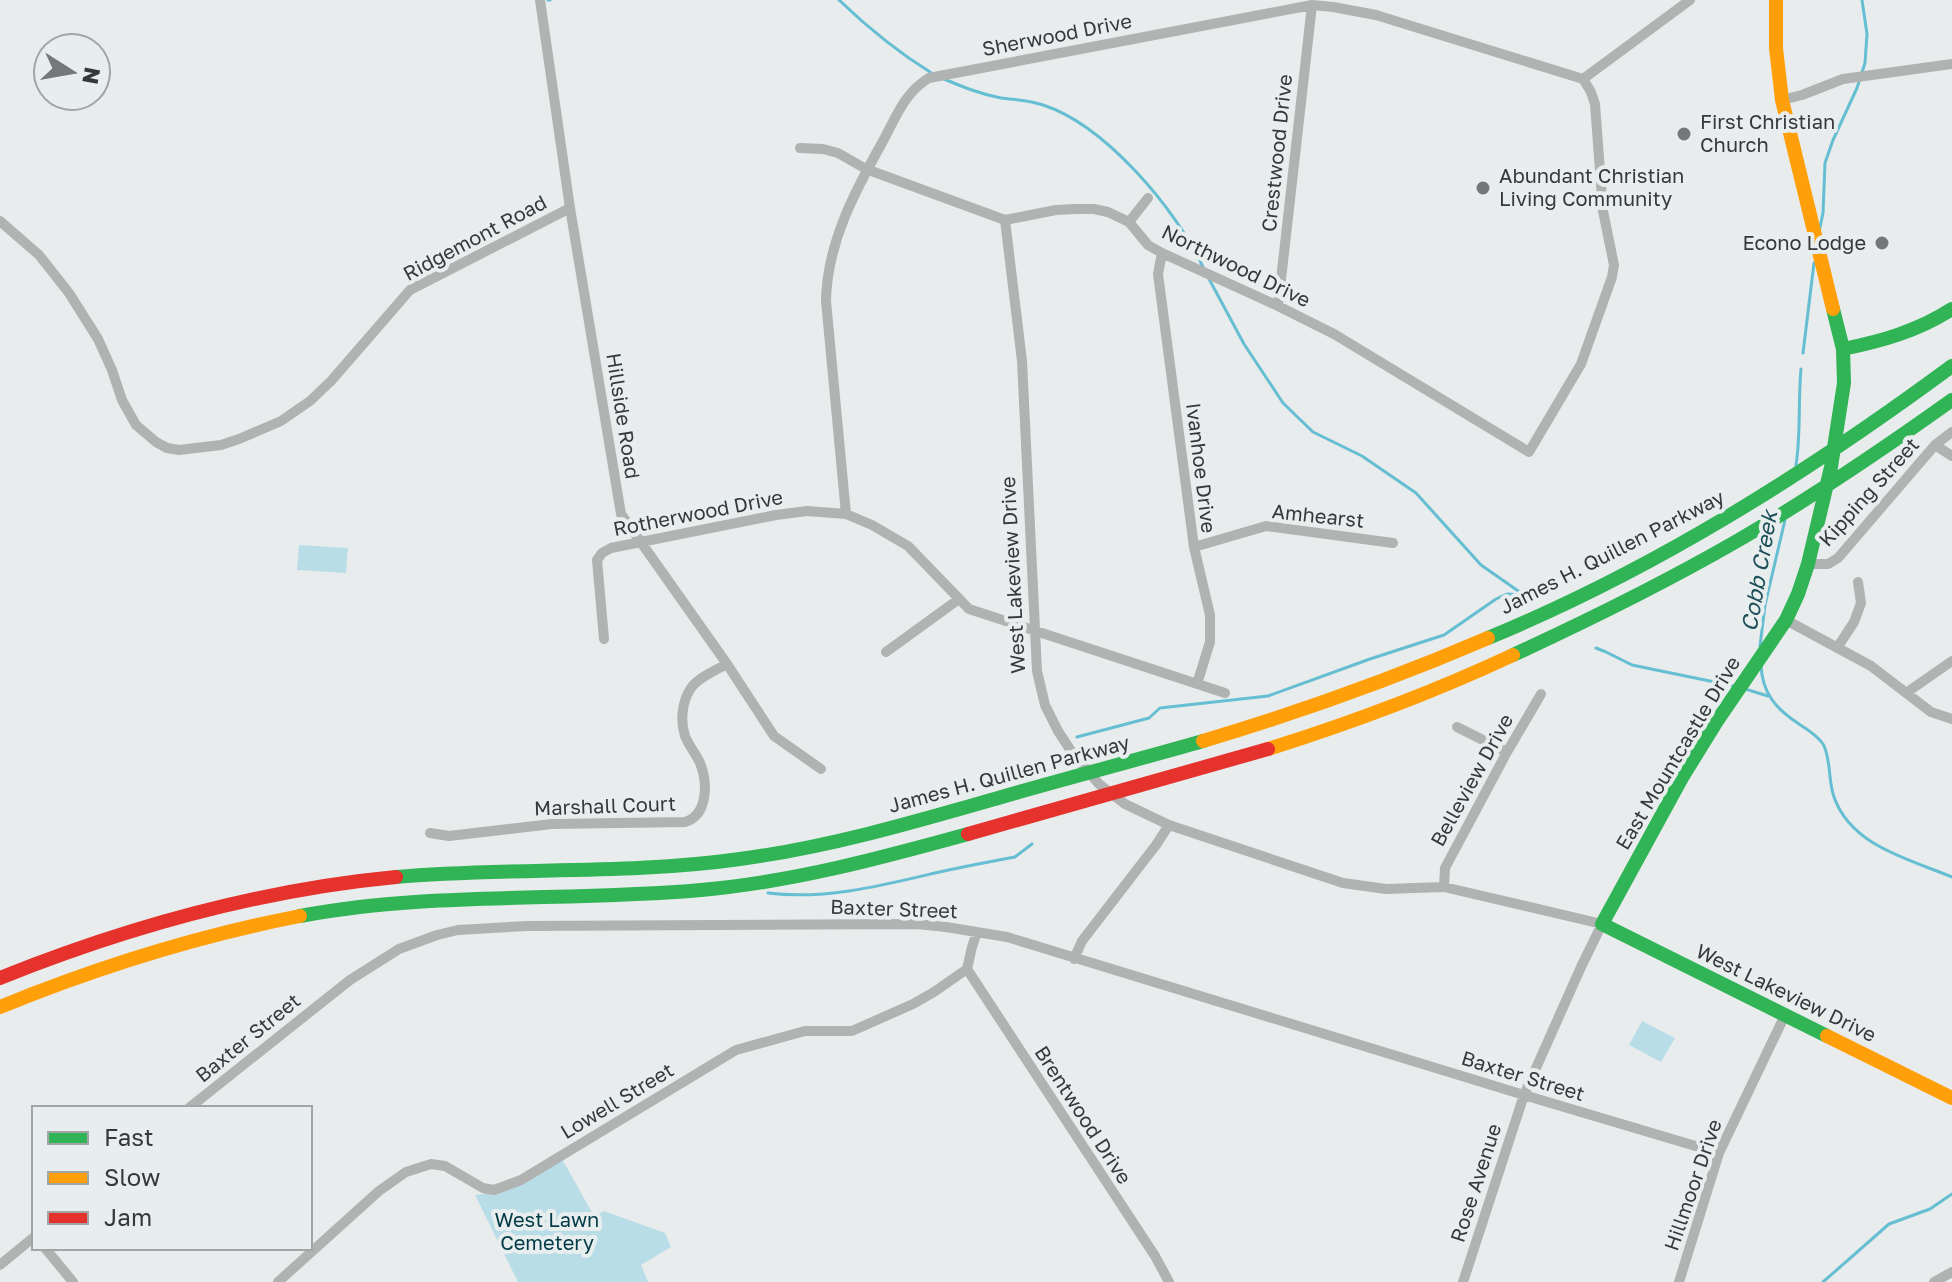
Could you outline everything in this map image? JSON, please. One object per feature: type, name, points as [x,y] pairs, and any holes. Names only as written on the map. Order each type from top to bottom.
[{"type":"main road","name":"East Mountcastle Drive","points":[[1602,924],[1690,765],[1786,620],[1808,564],[1831,467],[1844,383],[1843,349],[1782,100],[1776,48],[1776,0]]},
{"type":"main road","points":[[1843,349],[1904,335],[1952,309]]},
{"type":"main road","name":"James H. Quillen Parkway","points":[[0,978],[130,930],[222,906],[339,883],[477,871],[686,865],[755,857],[823,844],[1254,726],[1416,668],[1545,612],[1644,563],[1796,474],[1952,366]]},
{"type":"main road","points":[[0,1007],[141,954],[203,936],[284,919],[408,902],[483,897],[645,895],[794,877],[854,864],[1281,745],[1371,714],[1486,668],[1621,605],[1789,509],[1952,400]]},
{"type":"main road","name":"West Lakeview Drive","points":[[1602,924],[1952,1098]]},
{"type":"street","name":"Hillside Road","points":[[540,0],[570,208],[621,514],[774,736],[821,769]]},
{"type":"street","points":[[1583,79],[1690,0]]},
{"type":"street","name":"Sherwood Drive","points":[[846,514],[826,278],[841,225],[866,169],[906,98],[917,85],[929,78],[1312,5],[1376,15],[1583,79]]},
{"type":"street","name":"Crestwood Drive","points":[[1278,306],[1312,5]]},
{"type":"street","points":[[1782,100],[1843,79],[1952,64]]},
{"type":"street","name":"Northwood Drive","points":[[1005,220],[1056,210],[1094,209],[1108,212],[1129,222],[1148,245],[1162,253],[1334,334],[1529,452],[1581,364],[1614,265],[1603,211],[1595,104],[1583,79]]},
{"type":"street","points":[[800,148],[838,153],[866,169],[1005,220]]},
{"type":"street","points":[[1129,222],[1148,198]]},
{"type":"street","name":"Ridgemont Road","points":[[0,221],[39,255],[69,293],[98,339],[122,400],[136,425],[167,448],[193,450],[230,442],[281,421],[310,401],[331,381],[410,290],[570,208]]},
{"type":"street","name":"West Lakeview Drive","points":[[1005,220],[1022,361],[1033,629],[1040,689],[1058,731],[1073,754],[1099,784],[1125,804],[1169,825],[1343,883],[1386,889],[1444,887],[1602,924]]},
{"type":"street","name":"Ivanhoe Drive","points":[[1162,253],[1158,274],[1194,547],[1210,615],[1210,642],[1197,684]]},
{"type":"street","name":"Kipping Street","points":[[1808,564],[1828,564],[1838,558],[1935,445],[1952,432]]},
{"type":"street","points":[[1935,445],[1952,456]]},
{"type":"street","name":"Rotherwood Drive","points":[[604,639],[597,560],[611,548],[776,515],[807,511],[846,514],[908,546],[969,609],[1225,693]]},
{"type":"street","name":"Amhearst","points":[[1194,547],[1266,526],[1393,543]]},
{"type":"street","points":[[1837,648],[1854,622],[1861,603],[1858,582]]},
{"type":"street","points":[[886,652],[959,599]]},
{"type":"street","points":[[1786,620],[1871,666],[1931,712],[1952,719]]},
{"type":"street","points":[[1906,693],[1952,661]]},
{"type":"street","name":"Marshall Court","points":[[430,833],[449,836],[552,824],[693,820],[702,804],[704,775],[685,735],[683,710],[693,685],[727,664]]},
{"type":"street","name":"Belleview Drive","points":[[1444,887],[1445,868],[1541,694]]},
{"type":"street","points":[[1457,727],[1507,752]]},
{"type":"street","points":[[1074,959],[1082,941],[1169,825]]},
{"type":"street","name":"Baxter Street","points":[[192,1106],[350,980],[381,959],[399,949],[458,930],[542,926],[917,924],[1007,937],[1719,1153]]},
{"type":"street","name":"East Mountcastle Drive","points":[[1524,1095],[1602,924]]},
{"type":"street","points":[[967,969],[977,932]]},
{"type":"street","name":"Brentwood Drive","points":[[967,969],[1169,1282]]},
{"type":"street","name":"Lowell Street","points":[[278,1282],[379,1191],[406,1172],[431,1164],[445,1166],[483,1188],[494,1190],[507,1186],[736,1050],[805,1031],[852,1031],[913,1004],[967,969]]},
{"type":"street","name":"Hillmoor Drive","points":[[1679,1282],[1719,1153],[1785,1015]]},
{"type":"street","name":"Rose Avenue","points":[[1463,1282],[1524,1095]]},
{"type":"street","points":[[0,1265],[32,1239]]},
{"type":"street","points":[[47,1250],[73,1282]]},
{"type":"street","points":[[1934,1282],[1952,1272]]},
{"type":"green space","points":[[299,545],[348,548],[346,573],[297,570]]},
{"type":"green space","points":[[1642,1021],[1675,1038],[1661,1062],[1629,1045]]},
{"type":"green space","name":"West Lawn Cemetery","points":[[562,1159],[594,1216],[604,1211],[665,1233],[671,1247],[641,1265],[648,1282],[518,1282],[475,1195],[509,1190]]},
{"type":"waterway","points":[[839,0],[884,40],[933,74]]},
{"type":"waterway","name":"Cobb Creek","points":[[1819,232],[1825,163],[1865,63],[1867,34],[1862,0]]},
{"type":"waterway","points":[[944,79],[1001,98],[1043,105],[1067,115],[1090,131],[1114,150],[1157,196],[1191,244],[1203,267]]},
{"type":"waterway","name":"Cobb Creek","points":[[1803,353],[1814,263]]},
{"type":"waterway","points":[[1208,277],[1244,344],[1283,403],[1313,432],[1362,456],[1416,493],[1481,565],[1524,595]]},
{"type":"waterway","name":"Cobb Creek","points":[[1796,465],[1801,369]]},
{"type":"waterway","name":"Cobb Creek","points":[[1760,646],[1765,605],[1785,520]]},
{"type":"waterway","points":[[1077,737],[1149,718],[1160,708],[1268,696],[1444,635],[1496,599],[1507,594],[1524,595]]},
{"type":"waterway","points":[[1596,648],[1632,665],[1734,686]]},
{"type":"waterway","name":"Cobb Creek","points":[[1761,665],[1764,684],[1772,699],[1823,744],[1834,797],[1842,814],[1854,828],[1883,849],[1952,877]]},
{"type":"waterway","points":[[1745,689],[1768,696]]},
{"type":"waterway","points":[[768,893],[810,895],[873,887],[1015,857],[1032,844]]},
{"type":"waterway","points":[[1823,1282],[1889,1224],[1930,1209],[1952,1194]]},
{"type":"traffic: fast","points":[[1827,1036],[1602,924],[1683,776],[1786,620],[1798,594],[1831,467],[1844,383],[1843,349],[1833,309]]},
{"type":"traffic: fast","points":[[1843,349],[1899,334],[1952,309]]},
{"type":"traffic: fast","points":[[1488,638],[1550,611],[1670,550],[1786,481],[1952,366]]},
{"type":"traffic: fast","points":[[1513,655],[1626,601],[1737,541],[1846,473],[1952,400]]},
{"type":"traffic: fast","points":[[396,877],[654,867],[774,854],[907,824],[1203,741]]},
{"type":"traffic: fast","points":[[300,916],[400,903],[651,894],[735,886],[836,868],[968,834]]},
{"type":"traffic: slow","points":[[1776,0],[1776,48],[1782,100],[1833,309]]},
{"type":"traffic: slow","points":[[1203,741],[1347,694],[1488,638]]},
{"type":"traffic: slow","points":[[1268,749],[1392,706],[1513,655]]},
{"type":"traffic: slow","points":[[0,1007],[148,954],[300,916]]},
{"type":"traffic: slow","points":[[1827,1036],[1952,1098]]},
{"type":"traffic: jam","points":[[968,834],[1268,749]]},
{"type":"traffic: jam","points":[[0,978],[96,943],[194,913],[294,891],[396,877]]},
{"type":"place","name":"First Christian Church","points":[[1684,134]]},
{"type":"place","name":"Abundant Christian Living Community","points":[[1483,188]]},
{"type":"place","name":"Econo Lodge","points":[[1882,243]]}]
